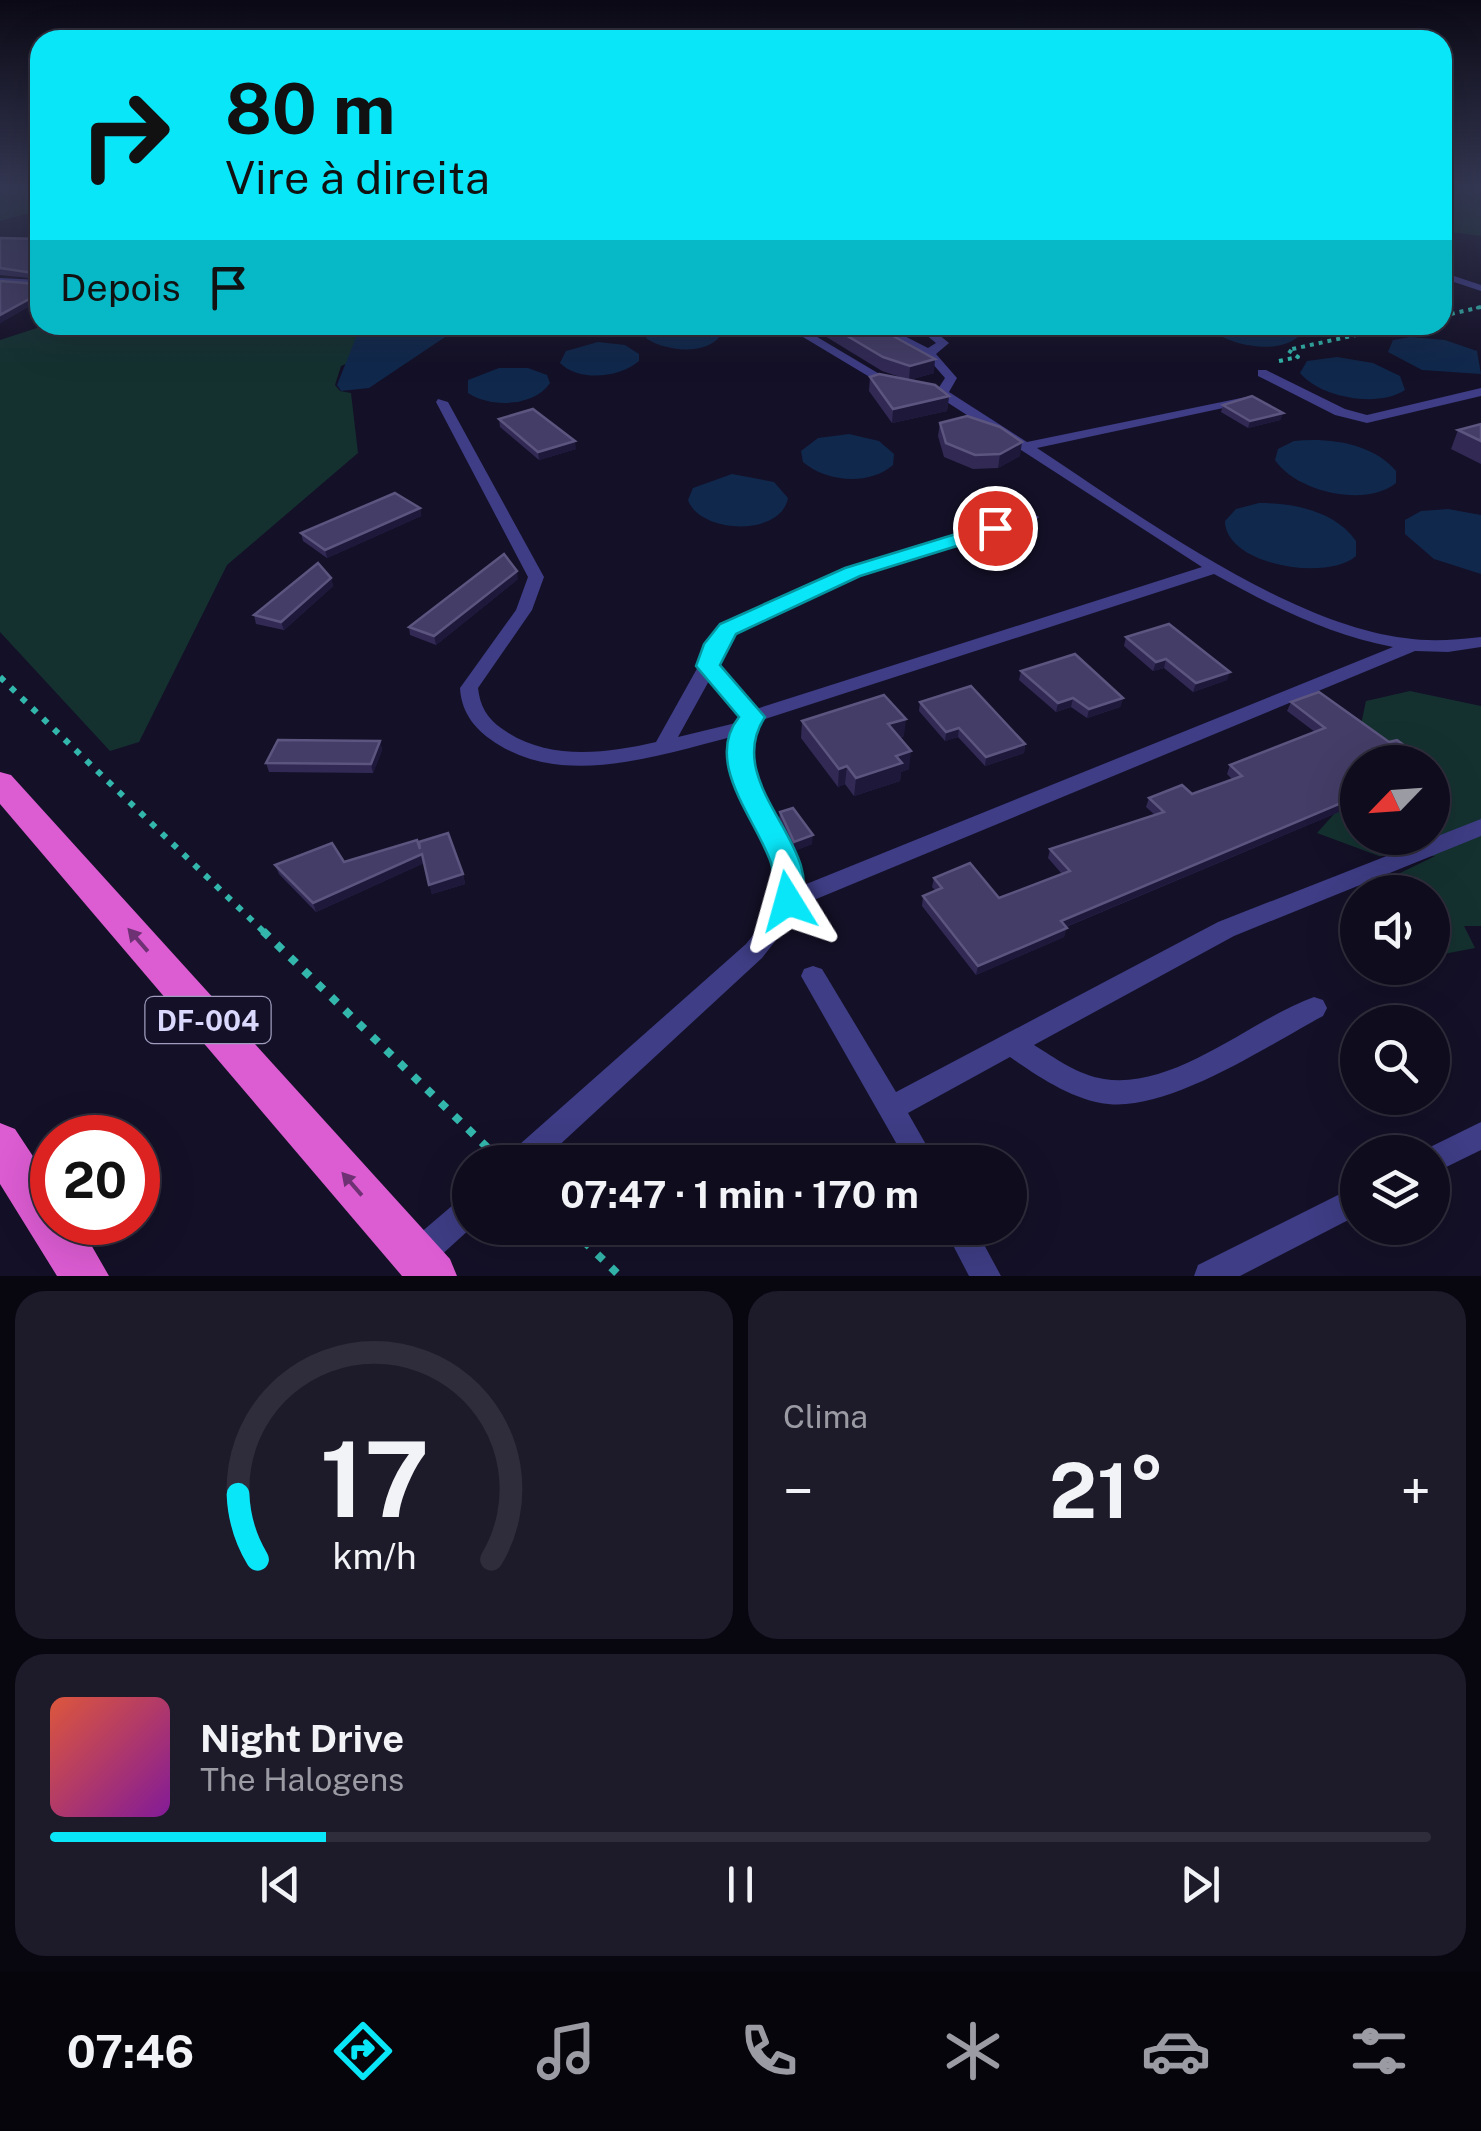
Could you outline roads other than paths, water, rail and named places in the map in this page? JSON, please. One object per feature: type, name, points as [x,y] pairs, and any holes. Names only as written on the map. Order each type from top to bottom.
[{"type":"highway","name":"DF-004","points":[[2,786],[424,1267]]},
{"type":"highway","points":[[0,1144],[86,1276]]},
{"type":"lane","points":[[1452,278],[1481,288]]},
{"type":"lane","points":[[0,280],[30,282]]},
{"type":"lane","points":[[805,335],[878,380],[910,390],[942,392],[1028,446],[1125,516],[1215,568],[1331,626],[1418,642],[1481,642]]},
{"type":"lane","points":[[894,335],[929,354],[949,372],[950,383],[942,392]]},
{"type":"lane","points":[[929,354],[943,344],[932,335]]},
{"type":"lane","points":[[1262,373],[1360,418],[1390,415],[1481,392]]},
{"type":"lane","points":[[1028,446],[1242,400]]},
{"type":"lane","points":[[442,402],[536,577],[524,610],[469,688],[473,712],[496,736],[543,756],[611,758],[748,722],[1215,568]]},
{"type":"lane","points":[[664,745],[708,666],[710,654],[728,629],[852,572],[1031,518]]},
{"type":"lane","points":[[540,1145],[754,951],[788,901],[1418,642]]},
{"type":"lane","points":[[708,666],[748,722],[740,768],[787,866],[788,901]]},
{"type":"lane","points":[[891,1108],[1226,929],[1481,827]]},
{"type":"lane","points":[[813,976],[912,1145]]},
{"type":"lane","points":[[1010,1044],[1066,1078],[1110,1093],[1152,1090],[1314,1008]]},
{"type":"lane","points":[[1450,1154],[1476,1145]]},
{"type":"lane","points":[[1209,1276],[1340,1208]]},
{"type":"lane","points":[[424,1267],[452,1232]]},
{"type":"lane","points":[[969,1245],[986,1276]]},
{"type":"water","points":[[357,335],[448,335],[369,388],[341,391],[337,385]]},
{"type":"water","points":[[720,335],[708,345],[687,349],[675,349],[646,338]]},
{"type":"water","points":[[1220,335],[1300,335],[1291,342],[1266,347]]},
{"type":"water","points":[[1393,340],[1445,340],[1477,351],[1481,374],[1422,370],[1388,352]]},
{"type":"water","points":[[598,342],[625,345],[639,354],[639,361],[621,371],[599,376],[578,373],[560,363],[566,351]]},
{"type":"water","points":[[1337,357],[1373,363],[1400,376],[1405,390],[1380,398],[1350,398],[1321,389],[1300,373],[1307,361]]},
{"type":"water","points":[[499,368],[528,368],[547,375],[550,383],[534,397],[511,403],[488,401],[468,393],[468,380]]},
{"type":"water","points":[[849,434],[879,441],[894,454],[893,465],[872,476],[848,479],[823,474],[803,462],[801,451],[818,438]]},
{"type":"water","points":[[1294,441],[1335,441],[1363,448],[1396,471],[1396,483],[1367,494],[1332,493],[1315,488],[1299,481],[1275,460],[1278,449]]},
{"type":"water","points":[[732,474],[774,482],[788,498],[782,511],[771,520],[740,526],[708,520],[695,511],[688,500],[693,488]]},
{"type":"water","points":[[1259,503],[1300,507],[1337,522],[1356,541],[1356,556],[1342,564],[1302,568],[1280,565],[1241,549],[1229,536],[1225,521],[1236,509]]},
{"type":"water","points":[[1448,509],[1481,515],[1481,574],[1434,559],[1405,534],[1405,520],[1421,511]]}]
